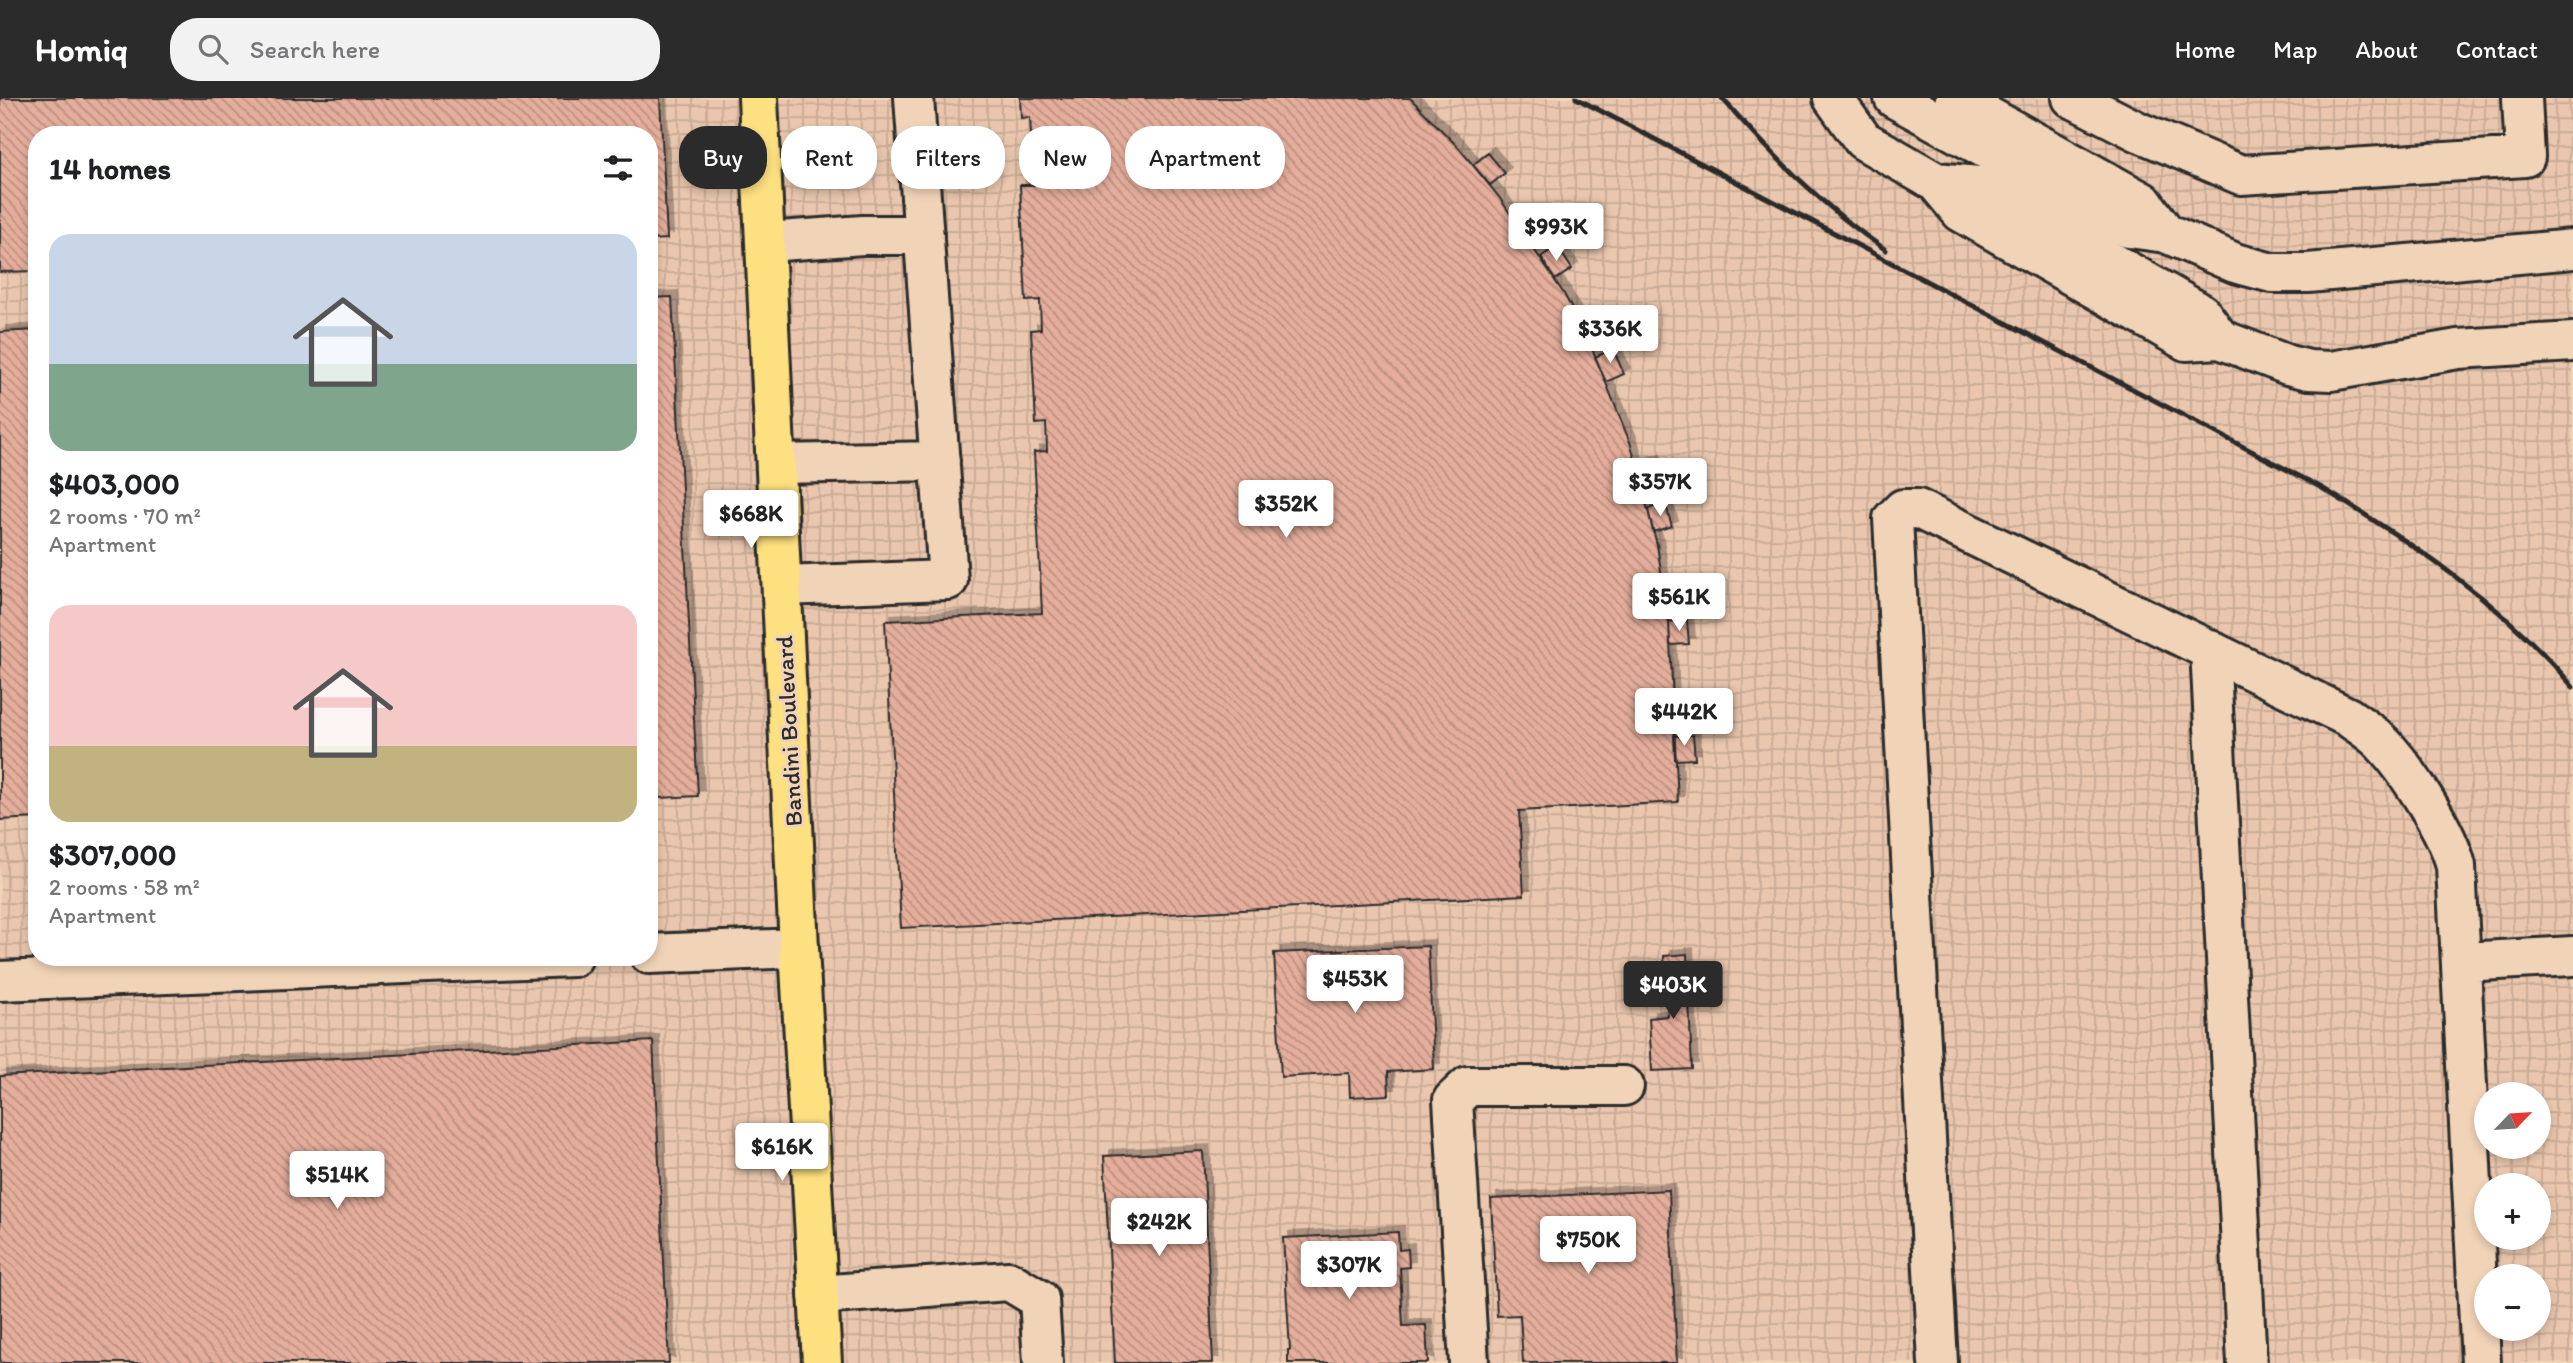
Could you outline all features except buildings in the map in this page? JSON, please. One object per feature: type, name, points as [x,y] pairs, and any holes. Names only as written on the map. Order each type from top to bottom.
[{"type":"main road","name":"Bandini Boulevard","points":[[758,98],[822,1363]]},
{"type":"lane","points":[[782,586],[948,580],[915,98]]},
{"type":"lane","points":[[1833,98],[1863,139],[1936,181],[1978,186],[2201,313],[2220,340],[2288,365],[2320,370],[2458,349],[2573,342]]},
{"type":"lane","points":[[1894,98],[2129,228],[2166,233],[2235,264],[2272,273],[2308,273],[2573,249]]},
{"type":"lane","points":[[1955,98],[2143,202],[2166,233]]},
{"type":"lane","points":[[2072,98],[2139,132],[2241,175],[2525,158],[2522,98]]},
{"type":"lane","points":[[766,242],[924,235]]},
{"type":"lane","points":[[776,464],[940,461]]},
{"type":"lane","points":[[1938,1363],[1893,519],[1903,509],[1918,509],[2348,717],[2382,743],[2409,778],[2453,853],[2456,866],[2481,1363]]},
{"type":"lane","points":[[2210,649],[2247,1363]]},
{"type":"lane","points":[[658,954],[799,948]]},
{"type":"lane","points":[[2462,961],[2573,956]]},
{"type":"lane","points":[[0,981],[358,966]]},
{"type":"lane","points":[[1469,1363],[1453,1100],[1468,1086],[1624,1086]]},
{"type":"lane","points":[[818,1295],[1009,1281],[1040,1299],[1043,1363]]},
{"type":"shaded area","points":[[0,98],[2573,98],[2573,1363],[0,1363]]},
{"type":"railway","points":[[1576,98],[2322,488],[2424,554],[2488,602],[2518,629],[2573,687]]},
{"type":"railway","points":[[1722,98],[1799,179],[1863,234],[1886,250]]}]
